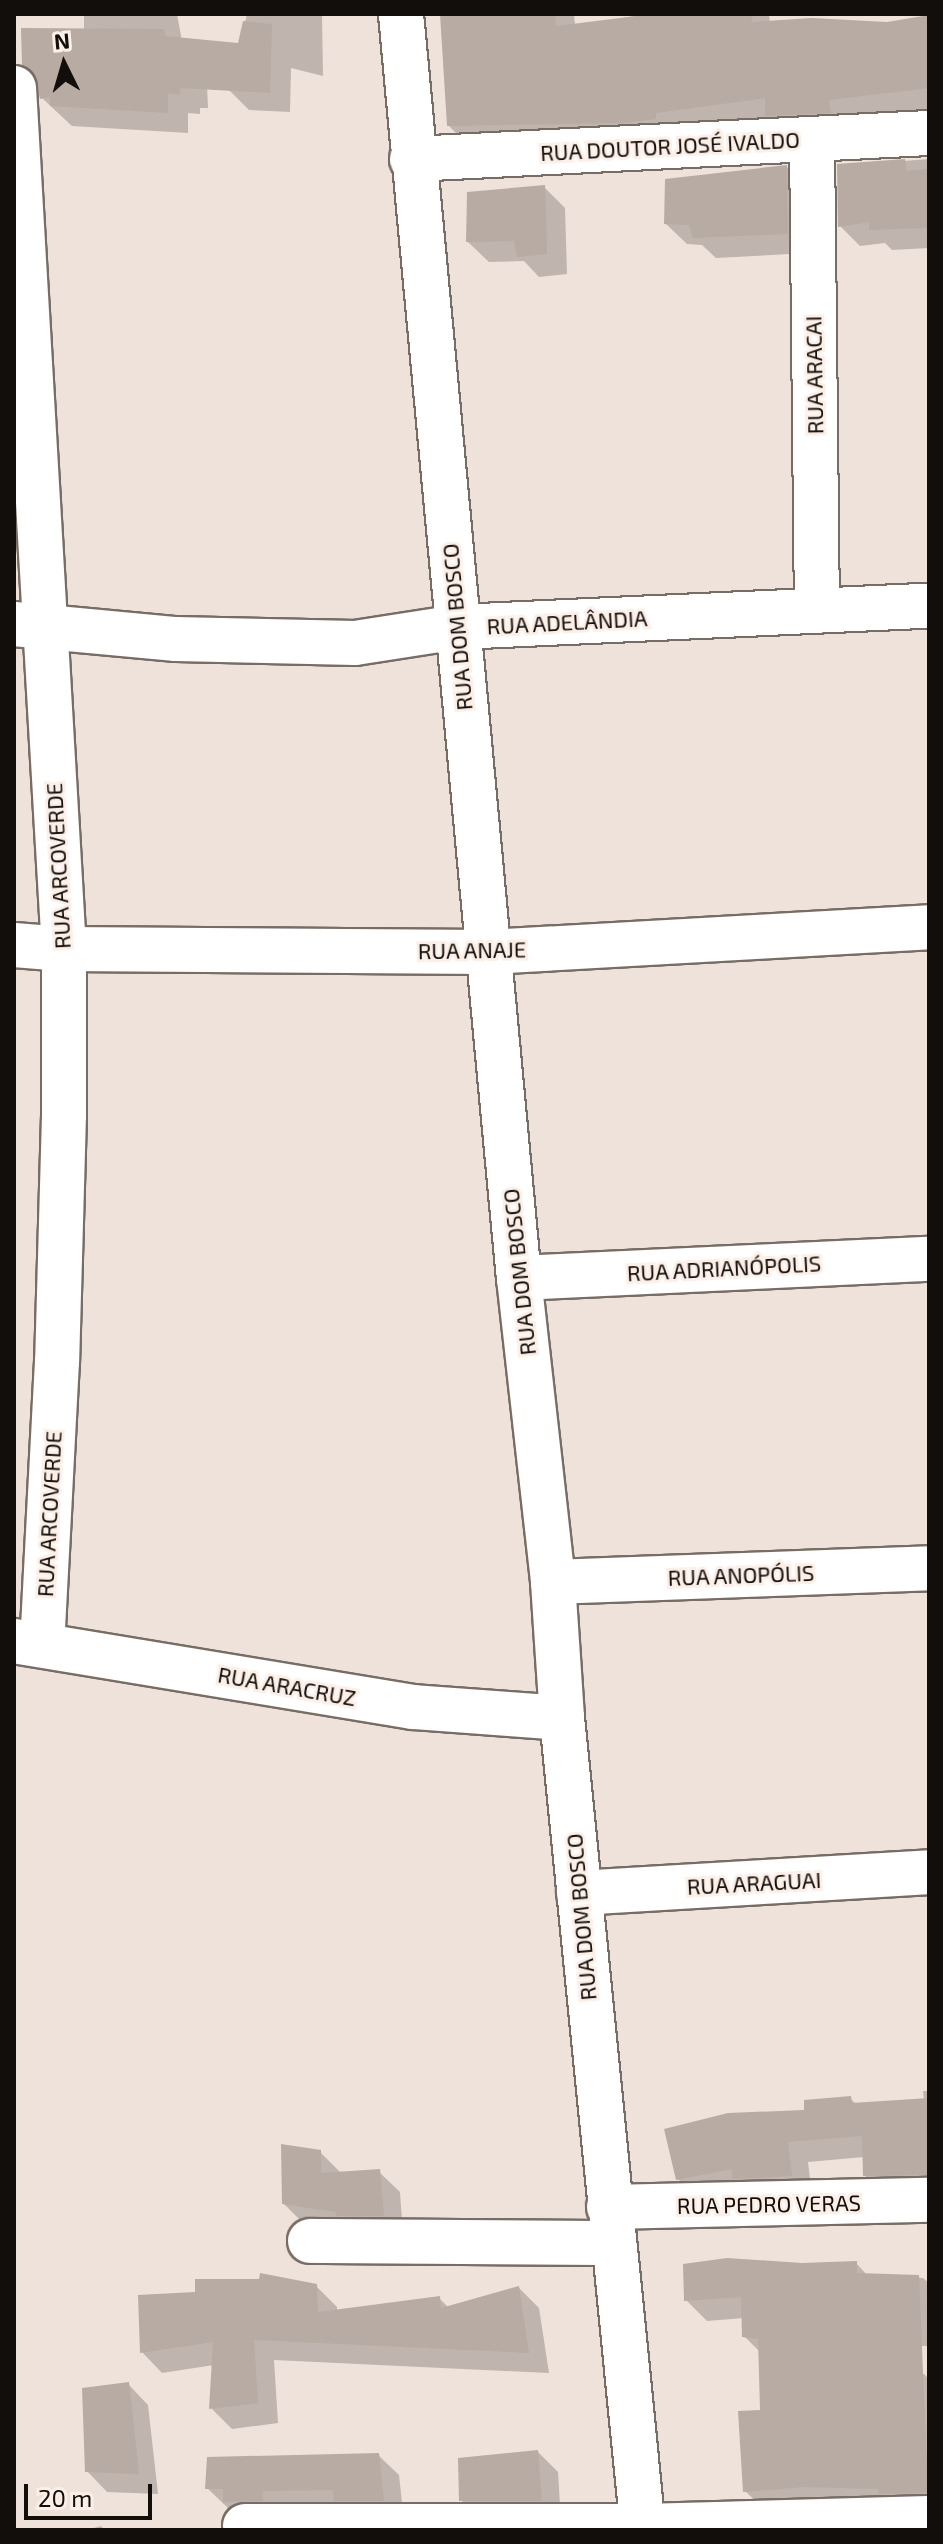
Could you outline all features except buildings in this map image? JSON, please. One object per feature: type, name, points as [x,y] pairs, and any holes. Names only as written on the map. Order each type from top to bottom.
[{"type":"street","name":"RUA DOM BOSCO","points":[[401,14],[412,159],[519,1278],[553,1582],[562,1718],[643,2528]]},
{"type":"street","name":"RUA ARCOVERDE","points":[[14,88],[28,626],[64,949],[64,1115],[58,1330],[28,1643]]},
{"type":"street","name":"RUA DOUTOR JOSÉ IVALDO","points":[[412,159],[929,133]]},
{"type":"street","name":"RUA ARACAI","points":[[812,139],[817,611]]},
{"type":"street","name":"RUA ADELÂNDIA","points":[[28,626],[176,639],[355,643],[458,627],[929,606]]},
{"type":"street","name":"RUA ANAJE","points":[[14,945],[64,949],[488,952],[929,927]]},
{"type":"street","name":"RUA ADRIANÓPOLIS","points":[[519,1278],[929,1259]]},
{"type":"street","name":"RUA ANOPÓLIS","points":[[553,1582],[929,1568]]},
{"type":"street","name":"RUA ARACRUZ","points":[[28,1643],[413,1707],[562,1718]]},
{"type":"street","name":"RUA ARAGUAI","points":[[579,1893],[929,1872]]},
{"type":"street","name":"RUA PEDRO VERAS","points":[[310,2241],[611,2225],[929,2200]]},
{"type":"street","points":[[245,2526],[643,2528],[929,2518]]}]
